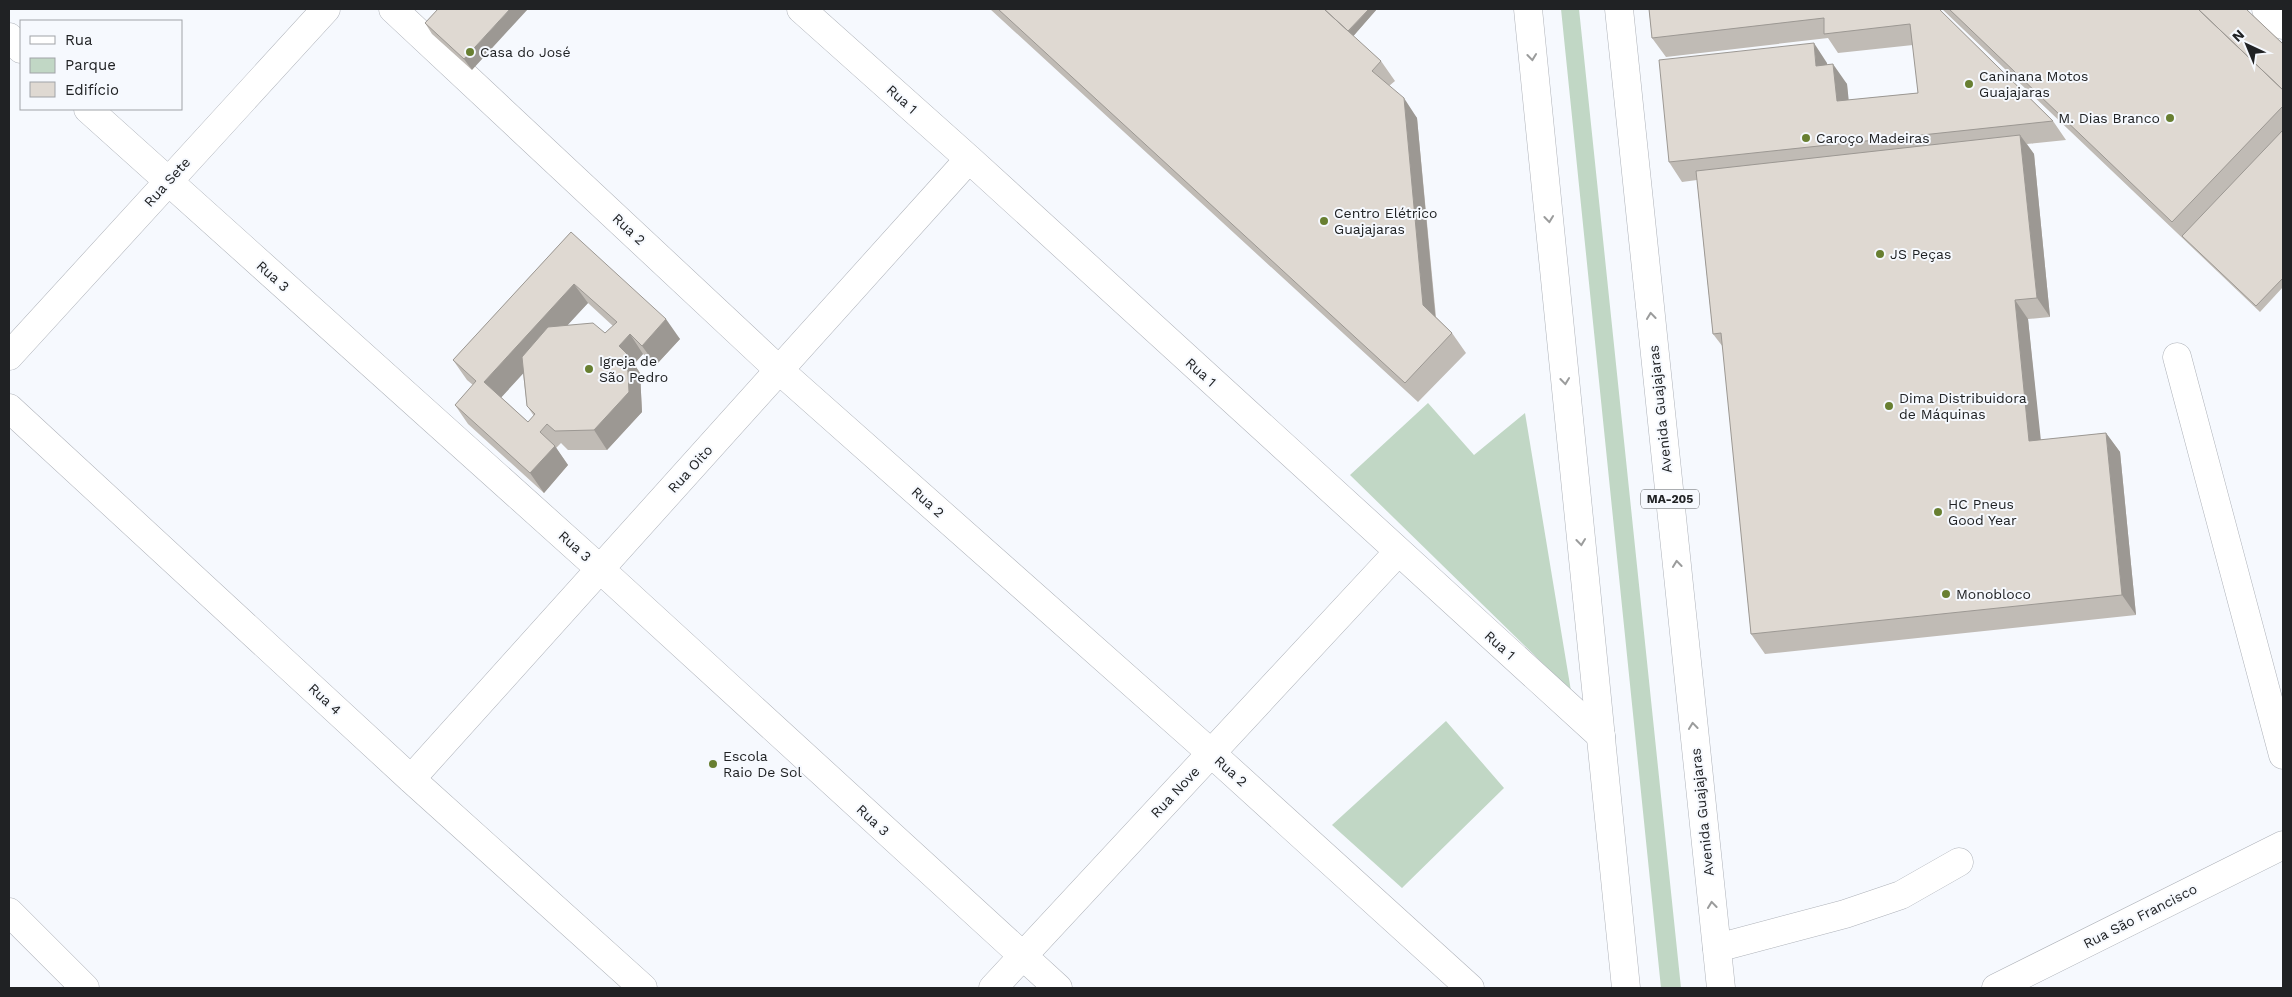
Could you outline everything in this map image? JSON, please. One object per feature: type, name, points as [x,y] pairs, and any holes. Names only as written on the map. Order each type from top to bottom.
[{"type":"street","name":"Rua Sete","points":[[9,356],[326,9]]},
{"type":"street","name":"Rua 2","points":[[392,9],[780,370],[1212,753],[1470,988]]},
{"type":"street","name":"Rua 1","points":[[801,9],[969,159],[1601,736]]},
{"type":"street","points":[[1528,9],[1626,988]]},
{"type":"street","name":"Avenida Guajajaras","points":[[1619,9],[1721,988]]},
{"type":"street","points":[[2266,9],[2283,25]]},
{"type":"street","points":[[9,37],[20,47]]},
{"type":"street","name":"Rua 3","points":[[89,110],[600,569],[1058,988]]},
{"type":"street","name":"Rua Oito","points":[[411,779],[969,159]]},
{"type":"street","points":[[2177,357],[2283,755]]},
{"type":"street","name":"Rua 4","points":[[9,408],[411,779],[643,988]]},
{"type":"street","name":"Rua Nove","points":[[993,988],[1398,552]]},
{"type":"street","name":"Rua São Francisco","points":[[1996,988],[2283,845]]},
{"type":"street","points":[[1716,948],[1845,914],[1901,895],[1959,862]]},
{"type":"street","points":[[9,912],[85,988]]},
{"type":"green space","points":[[1561,9],[1579,9],[1681,988],[1661,988]]},
{"type":"green space","points":[[1428,403],[1474,455],[1525,413],[1571,691],[1350,475]]},
{"type":"green space","points":[[1446,721],[1504,788],[1402,888],[1332,825]]},
{"type":"building","name":"Casa do José","points":[[438,9],[510,9],[464,59],[425,23]]},
{"type":"building","name":"Centro Elétrico Guajajaras","points":[[998,9],[1324,9],[1381,61],[1372,71],[1404,98],[1423,305],[1452,333],[1405,383]]},
{"type":"building","points":[[1324,9],[1369,9],[1348,31]]},
{"type":"building","points":[[1649,9],[1939,9],[2053,121],[1669,162],[1659,60],[1814,43],[1816,66],[1833,64],[1837,101],[1918,93],[1910,24],[1824,34],[1824,18],[1652,38]]},
{"type":"building","name":"M. Dias Branco","points":[[1949,9],[2198,9],[2283,90],[2283,106],[2172,222]]},
{"type":"building","points":[[2198,9],[2246,9],[2283,44],[2283,90]]},
{"type":"building","points":[[2283,130],[2283,278],[2256,306],[2182,236]]},
{"type":"building","points":[[2020,135],[2037,298],[2015,300],[2029,441],[2106,433],[2122,595],[1751,634],[1721,333],[1713,334],[1696,171]]},
{"type":"building","name":"Igreja de São Pedro","points":[[571,232],[666,319],[642,346],[630,334],[619,346],[627,354],[629,392],[594,430],[555,431],[547,424],[540,432],[555,446],[530,473],[455,405],[476,381],[453,360]],"holes":[[[574,284],[617,322],[605,333],[593,323],[548,327],[522,357],[527,406],[535,414],[528,422],[484,382]]]},
{"type":"place","name":"Casa do José","points":[[470,52]]},
{"type":"place","name":"Caninana Motos Guajajaras","points":[[1969,84]]},
{"type":"place","name":"M. Dias Branco","points":[[2170,118]]},
{"type":"place","name":"Caroço Madeiras","points":[[1806,138]]},
{"type":"place","name":"Centro Elétrico Guajajaras","points":[[1324,221]]},
{"type":"place","name":"JS Peças","points":[[1880,254]]},
{"type":"place","name":"Igreja de São Pedro","points":[[589,369]]},
{"type":"place","name":"Dima Distribuidora de Máquinas","points":[[1889,406]]},
{"type":"place","name":"HC Pneus Good Year","points":[[1938,512]]},
{"type":"place","name":"Monobloco","points":[[1946,594]]},
{"type":"place","name":"Escola Raio De Sol","points":[[713,764]]}]
